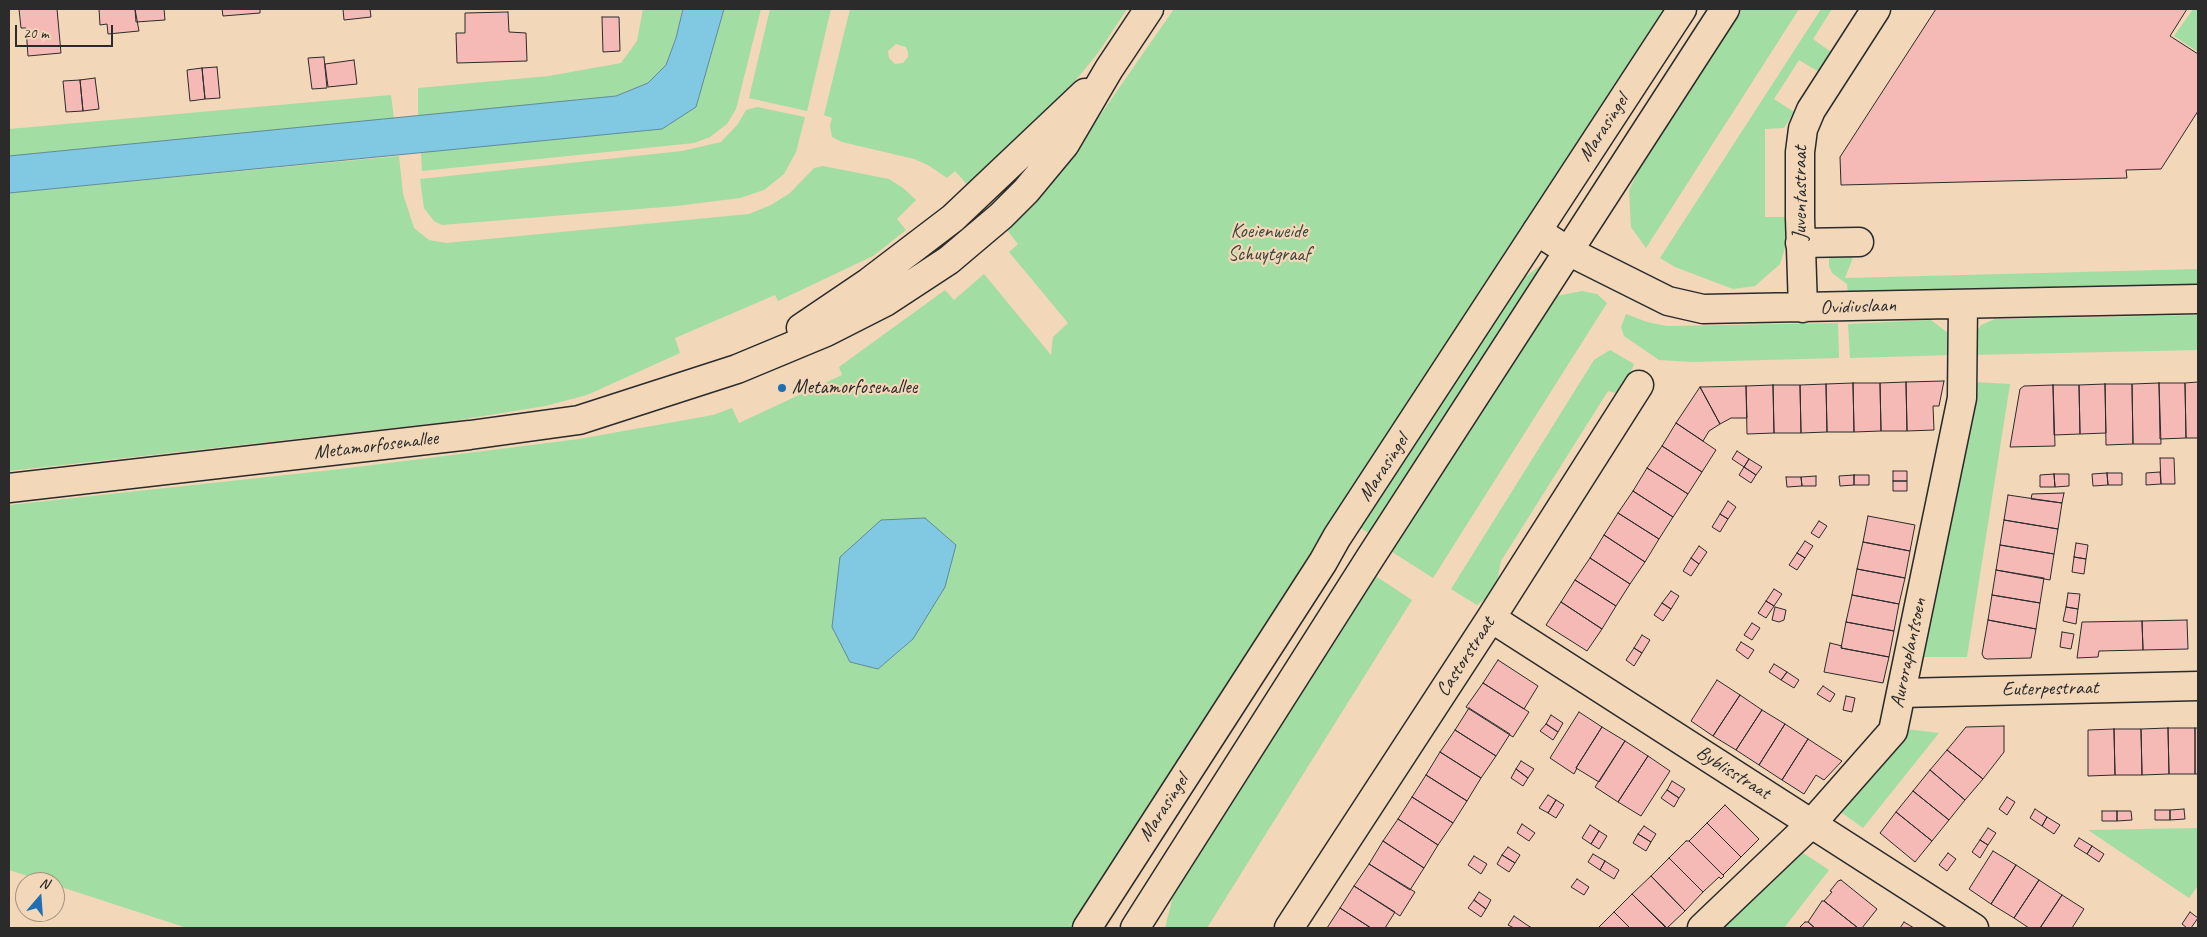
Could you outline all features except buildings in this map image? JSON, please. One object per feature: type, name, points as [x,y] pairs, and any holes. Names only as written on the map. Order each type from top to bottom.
[{"type":"street","name":"Metamorfosenallee","points":[[9,488],[470,435],[579,420],[737,370],[870,282],[953,218],[1109,69],[1149,9]]},
{"type":"street","name":"Marasingel","points":[[1091,927],[1338,536],[1682,9]]},
{"type":"street","name":"Marasingel","points":[[1135,928],[1374,551],[1725,9]]},
{"type":"street","name":"Juventastraat","points":[[1803,308],[1800,243],[1800,152],[1803,129],[1811,110],[1876,9]]},
{"type":"street","name":"Ovidiuslaan","points":[[1537,231],[1568,250],[1668,301],[1704,309],[2198,299]]},
{"type":"street","points":[[1800,243],[1858,242]]},
{"type":"street","name":"Auroraplantsoen","points":[[1702,928],[1812,823],[1892,731],[1962,398],[1963,304]]},
{"type":"street","name":"Castorstraat","points":[[1290,928],[1492,618],[1639,385]]},
{"type":"street","name":"Byblisstraat","points":[[1492,618],[1974,928]]},
{"type":"street","name":"Euterpestraat","points":[[1901,693],[2198,686]]},
{"type":"green space","points":[[643,9],[683,9],[676,38],[666,65],[648,83],[615,96],[418,116],[418,88],[549,76],[621,63],[637,41]]},
{"type":"green space","points":[[724,9],[761,9],[736,109],[727,124],[710,137],[694,143],[422,171],[421,152],[662,129],[696,106]]},
{"type":"green space","points":[[770,9],[831,9],[807,111],[749,98]]},
{"type":"green space","points":[[850,9],[1127,9],[1098,53],[1053,108],[972,190],[955,171],[947,178],[928,165],[914,159],[842,142],[832,137],[830,126],[832,118],[824,115]],"holes":[[[896,44],[906,47],[908,57],[903,63],[895,64],[889,58],[888,51]]]},
{"type":"green space","name":"Koeienweide Schuytgraaf","points":[[1174,9],[1671,9],[1085,928],[187,928],[65,888],[65,872],[15,872],[9,870],[9,505],[341,469],[579,439],[713,415],[732,408],[739,423],[842,375],[839,367],[945,290],[954,300],[984,274],[1051,355],[1053,337],[1068,323],[1009,252],[1018,244],[1003,225],[1015,215],[1094,124]],"holes":[[[913,639],[878,669],[850,662]]]},
{"type":"green space","points":[[1739,9],[1799,9],[1646,248],[1631,227],[1629,191],[1650,143]]},
{"type":"green space","points":[[1821,9],[1832,9],[1813,39],[1831,52],[1819,72],[1799,60],[1774,99],[1794,112],[1784,128],[1765,129],[1765,217],[1785,217],[1786,245],[1780,264],[1755,286],[1733,289],[1675,267],[1660,258]]},
{"type":"green space","points":[[2193,9],[2198,9],[2198,52],[2174,36]]},
{"type":"green space","points":[[391,95],[394,119],[9,156],[9,129]]},
{"type":"green space","points":[[757,107],[805,117],[796,152],[784,174],[764,190],[740,198],[676,206],[442,225],[434,221],[424,208],[420,179],[682,151],[721,142],[738,124],[746,110]]},
{"type":"green space","points":[[399,156],[403,194],[414,228],[429,240],[446,243],[749,214],[771,205],[790,193],[814,168],[823,166],[889,179],[916,200],[897,219],[906,230],[873,256],[778,301],[775,295],[675,338],[680,353],[587,395],[545,406],[447,422],[9,471],[9,193]]},
{"type":"green space","points":[[1855,252],[1845,278],[2198,269],[2198,287],[1848,294],[1847,284],[1832,273],[1829,266],[1829,254]]},
{"type":"green space","points":[[1549,259],[1373,536],[1359,527],[1520,281]]},
{"type":"green space","points":[[1582,291],[1597,294],[1607,303],[1433,578],[1386,548],[1551,297]]},
{"type":"green space","points":[[1626,314],[1647,322],[1667,326],[1838,323],[1839,358],[1692,362],[1659,360],[1624,336],[1621,327]]},
{"type":"green space","points":[[2198,315],[2198,350],[1970,355],[1973,338],[1981,325],[1995,319]]},
{"type":"green space","points":[[1931,320],[1948,333],[1954,355],[1850,358],[1848,324]]},
{"type":"green space","points":[[1610,350],[1634,364],[1622,395],[1608,391],[1501,561],[1495,592],[1477,605],[1451,589],[1594,360]]},
{"type":"green space","points":[[1974,382],[2010,384],[1967,657],[1917,657]]},
{"type":"green space","points":[[1374,575],[1412,600],[1207,928],[1165,928],[1177,880]]},
{"type":"green space","points":[[1906,729],[1939,733],[1863,828],[1835,808]]},
{"type":"green space","points":[[2198,828],[2198,886],[2189,898],[2088,830]]},
{"type":"green space","points":[[1794,847],[1829,870],[1784,928],[1714,928]]},
{"type":"water","points":[[683,9],[724,9],[696,107],[662,129],[9,193],[9,156],[616,96],[648,83],[666,65],[676,38]]},
{"type":"water","points":[[925,518],[956,545],[945,587],[913,639],[878,669],[850,662],[832,627],[840,557],[881,520]]},
{"type":"place","name":"Metamorfosenallee","points":[[782,388]]}]
